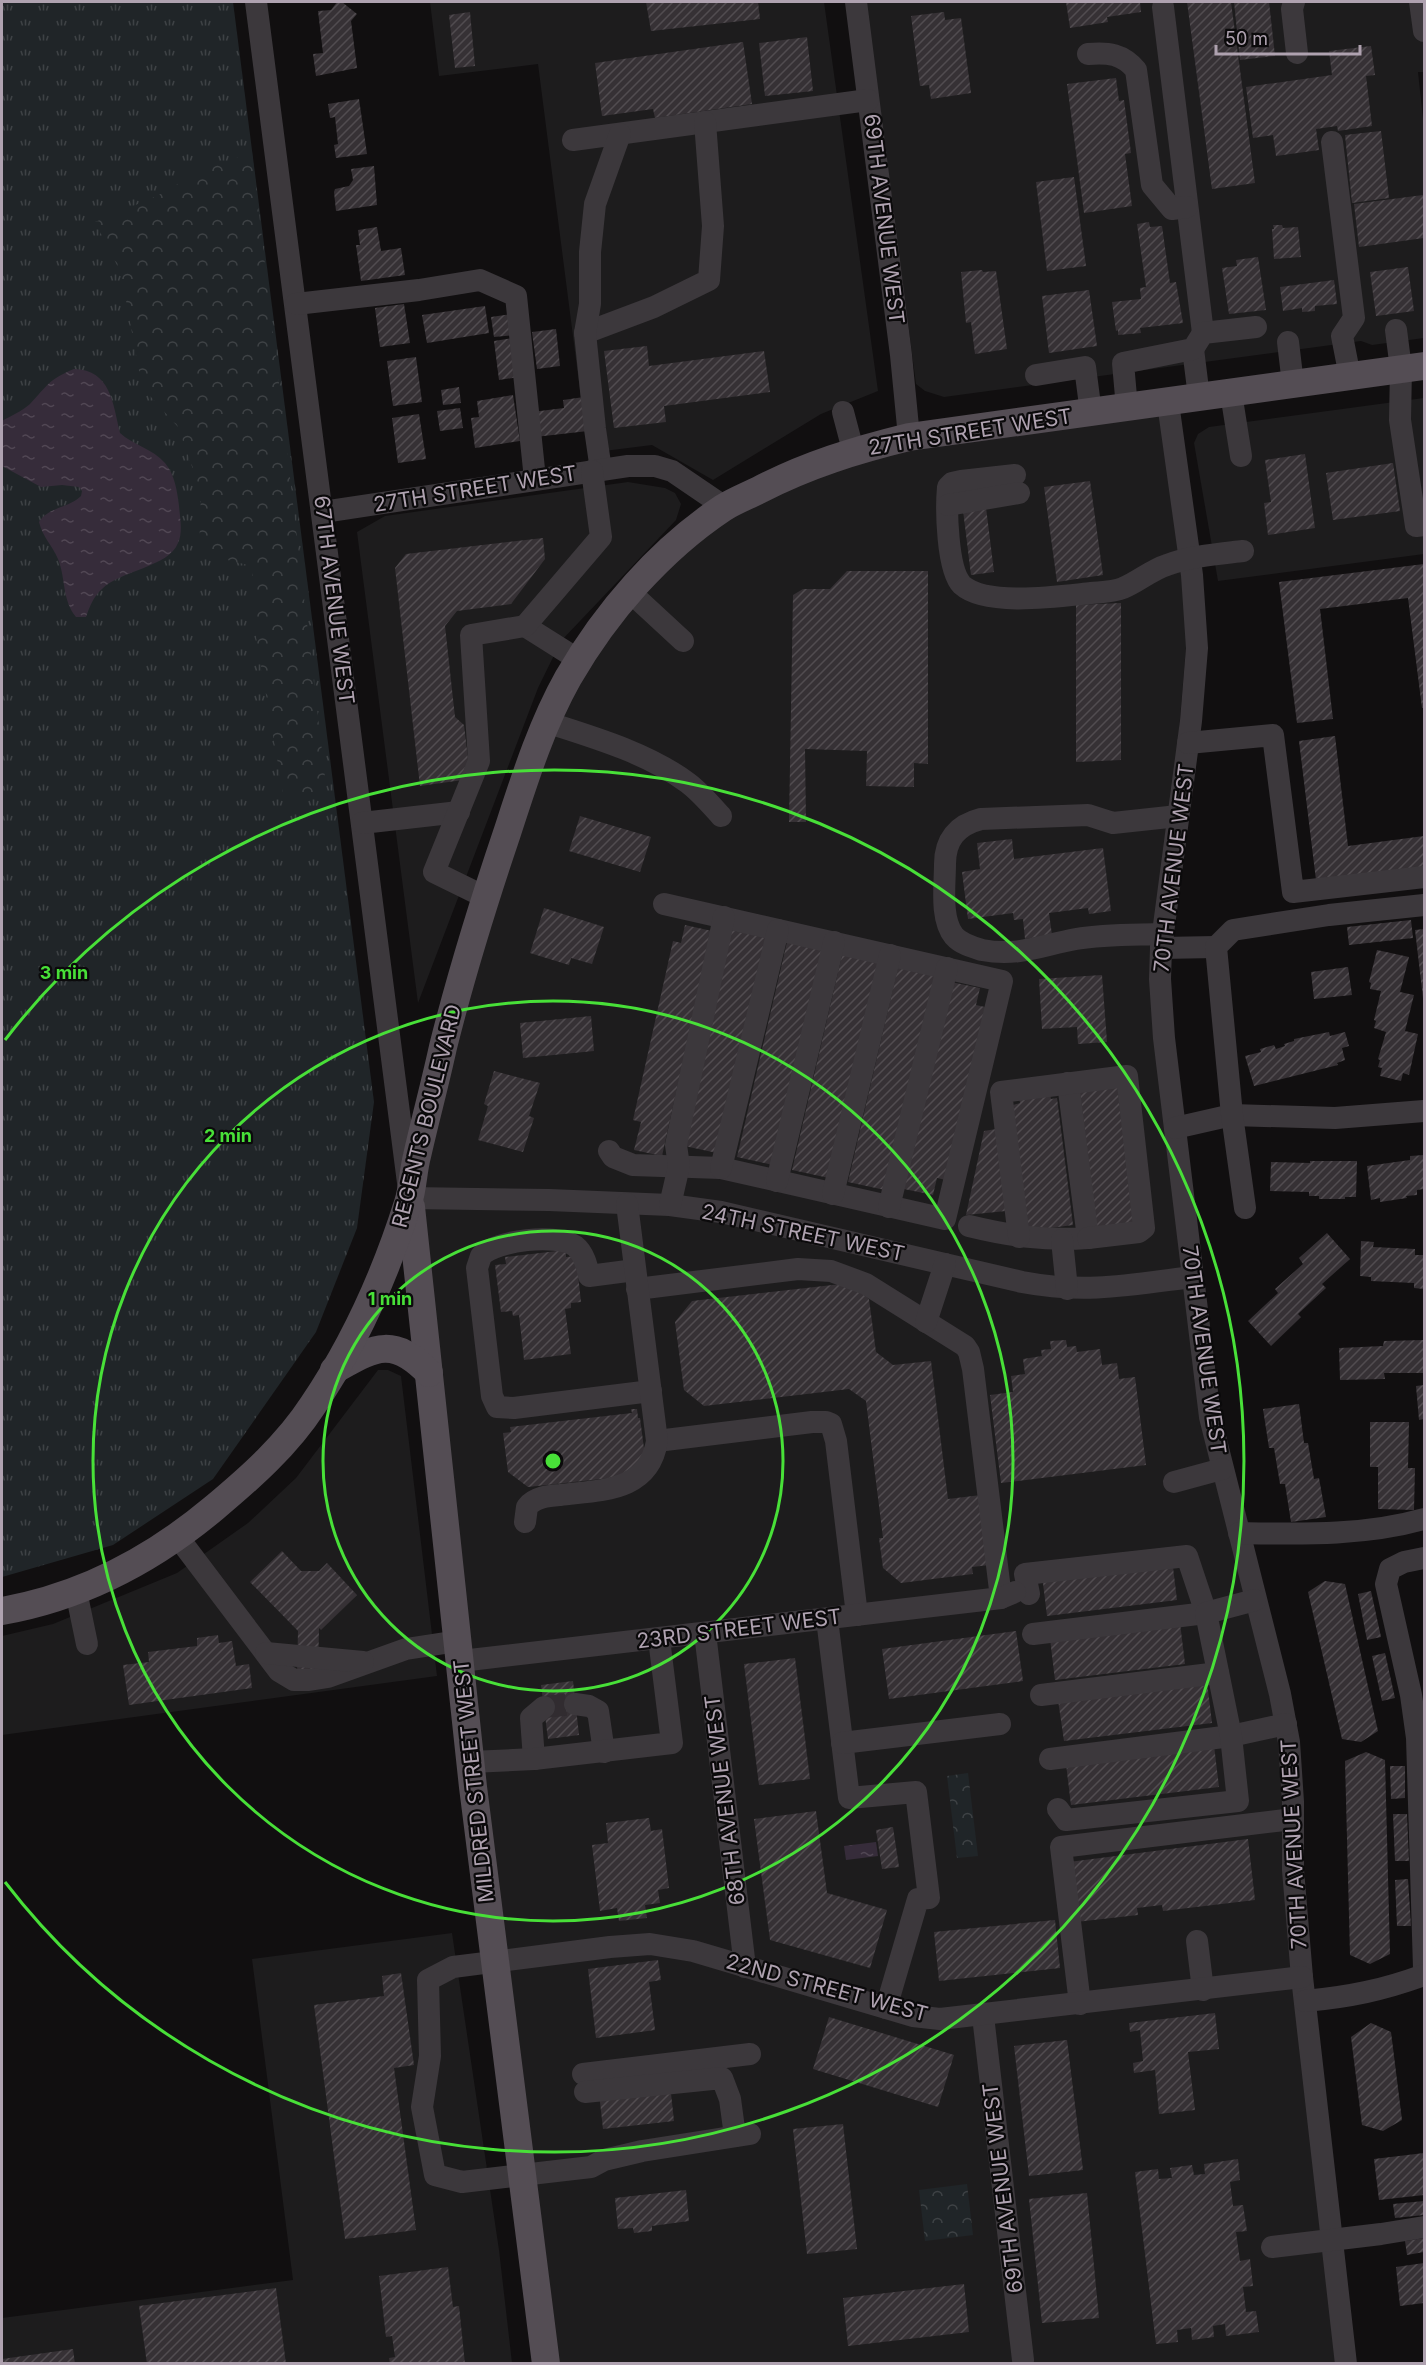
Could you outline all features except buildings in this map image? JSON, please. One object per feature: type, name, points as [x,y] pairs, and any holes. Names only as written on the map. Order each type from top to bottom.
[{"type":"main road","name":"27TH STREET WEST","points":[[725,507],[791,474],[853,450],[909,437],[1413,368]]},
{"type":"main road","name":"REGENTS BOULEVARD","points":[[2,1611],[41,1603],[76,1591],[129,1567],[177,1536],[257,1472],[313,1406],[334,1370],[378,1282],[410,1198],[416,1161],[443,1048],[485,897],[546,722],[596,633],[630,592],[689,534],[725,507]]},
{"type":"main road","name":"MILDRED STREET WEST","points":[[410,1198],[445,1534],[494,1961],[546,2364]]},
{"type":"main road","points":[[334,1370],[368,1351],[384,1348],[408,1354],[429,1373]]},
{"type":"street","name":"67TH AVENUE WEST","points":[[256,2],[410,1198]]},
{"type":"street","name":"69TH AVENUE WEST","points":[[856,2],[901,355],[909,437]]},
{"type":"street","points":[[1294,2],[1292,9],[1297,53]]},
{"type":"street","points":[[1420,2],[1425,31]]},
{"type":"street","points":[[1163,7],[1187,207],[1198,341],[1198,397]]},
{"type":"street","points":[[1088,54],[1101,52],[1123,57],[1136,70],[1152,184],[1172,209],[1187,207]]},
{"type":"street","points":[[573,140],[868,100]]},
{"type":"street","points":[[585,333],[654,307],[709,280],[713,226],[705,122]]},
{"type":"street","points":[[485,897],[434,872],[480,761],[471,635],[525,626],[601,537],[595,429],[585,333],[590,304],[590,252],[595,204],[620,134]]},
{"type":"street","points":[[1332,142],[1354,318],[1342,336],[1350,377]]},
{"type":"street","points":[[296,304],[419,290],[480,280],[516,296],[535,479]]},
{"type":"street","points":[[1127,408],[1123,363],[1256,327]]},
{"type":"street","points":[[1396,330],[1413,368],[1400,420],[1416,526],[1425,525]]},
{"type":"street","points":[[1288,342],[1293,384]]},
{"type":"street","points":[[1036,375],[1085,368],[1091,413]]},
{"type":"street","points":[[1231,393],[1241,456]]},
{"type":"street","name":"70TH AVENUE WEST","points":[[1168,403],[1190,558],[1197,648],[1188,743],[1162,941],[1160,980],[1164,1038],[1208,1405],[1222,1469],[1280,1694],[1292,1767],[1293,1870],[1302,1977],[1346,2364]]},
{"type":"street","points":[[843,412],[853,450]]},
{"type":"street","name":"27TH STREET WEST","points":[[323,512],[628,466],[655,466],[672,471],[725,507]]},
{"type":"street","points":[[1017,484],[952,483],[948,488],[951,562],[963,585],[973,591],[1004,598],[1052,598],[1122,589],[1165,565],[1190,558],[1243,551]]},
{"type":"street","points":[[630,592],[682,641]]},
{"type":"street","points":[[525,626],[579,660]]},
{"type":"street","points":[[546,722],[613,746],[669,771],[697,790],[721,816]]},
{"type":"street","points":[[1188,743],[1274,735],[1293,892],[1425,877]]},
{"type":"street","points":[[362,823],[459,812]]},
{"type":"street","points":[[1178,816],[1113,823],[1088,815],[981,819],[968,823],[956,830],[946,849],[947,920],[954,936],[969,946],[1010,953],[1039,949],[1076,939],[1162,941],[1216,947]]},
{"type":"street","points":[[609,1151],[614,1157],[633,1164],[721,1168],[945,1219],[1002,981],[664,904]]},
{"type":"street","points":[[1216,947],[1233,930],[1329,915],[1425,905]]},
{"type":"street","points":[[670,1205],[679,1166],[676,1145],[724,917]]},
{"type":"street","points":[[721,1168],[778,930]]},
{"type":"street","points":[[777,1181],[834,942]]},
{"type":"street","points":[[1216,947],[1232,1115],[1245,1208]]},
{"type":"street","points":[[833,1194],[890,955]]},
{"type":"street","points":[[889,1207],[947,968]]},
{"type":"street","points":[[969,1226],[1019,1237],[1062,1240],[1139,1232],[1144,1228],[1127,1076],[1001,1092],[1019,1237]]},
{"type":"street","points":[[1068,1083],[1088,1239]]},
{"type":"street","points":[[1174,1128],[1232,1115],[1335,1118],[1425,1111]]},
{"type":"street","name":"24TH STREET WEST","points":[[410,1198],[670,1205],[729,1214],[1022,1282],[1067,1289],[1114,1288],[1192,1277]]},
{"type":"street","points":[[525,1522],[526,1507],[536,1499],[615,1488],[633,1480],[649,1462],[657,1441],[627,1204]]},
{"type":"street","points":[[1062,1240],[1067,1289]]},
{"type":"street","points":[[651,1392],[504,1409],[497,1407],[492,1396],[477,1276],[481,1256],[489,1249],[504,1244],[535,1241],[563,1242],[579,1250],[589,1276],[636,1280],[808,1269],[831,1271],[856,1279],[956,1340],[971,1358],[1015,1595]]},
{"type":"street","points":[[926,1322],[945,1264]]},
{"type":"street","points":[[657,1441],[812,1422],[831,1424],[836,1441],[857,1615]]},
{"type":"street","points":[[1174,1482],[1222,1469]]},
{"type":"street","points":[[1239,1533],[1342,1532],[1384,1528],[1425,1519]]},
{"type":"street","name":"23RD STREET WEST","points":[[177,1536],[279,1671],[294,1680],[328,1677],[406,1649],[460,1651],[659,1639],[1015,1595]]},
{"type":"street","points":[[1015,1595],[1025,1574],[1187,1556],[1206,1613],[1231,1736],[1238,1801],[1066,1820],[1058,1809]]},
{"type":"street","points":[[1425,1558],[1404,1562],[1390,1569],[1386,1584],[1411,1695],[1417,1738],[1425,1968]]},
{"type":"street","points":[[76,1591],[87,1644]]},
{"type":"street","points":[[1033,1634],[1206,1613],[1255,1600]]},
{"type":"street","points":[[827,1619],[849,1798],[916,1792],[929,1898],[918,1899],[886,2008]]},
{"type":"street","name":"68TH AVENUE WEST","points":[[705,1633],[745,1967]]},
{"type":"street","points":[[471,1762],[534,1759],[672,1743],[659,1639]]},
{"type":"street","points":[[1041,1695],[1218,1673]]},
{"type":"street","points":[[575,1704],[589,1706],[598,1711],[603,1752]]},
{"type":"street","points":[[534,1759],[531,1718],[544,1707]]},
{"type":"street","points":[[842,1743],[1000,1724]]},
{"type":"street","points":[[1050,1759],[1231,1736],[1286,1724]]},
{"type":"street","points":[[1080,2004],[1061,1848],[1293,1819]]},
{"type":"street","points":[[1197,1941],[1203,1990]]},
{"type":"street","name":"22ND STREET WEST","points":[[522,2175],[462,2182],[435,2175],[422,2107],[430,2056],[428,1980],[453,1967],[650,1944],[682,1948],[926,2018],[983,2016],[1302,1977]]},
{"type":"street","points":[[1305,2001],[1352,1996],[1392,1987],[1425,1975]]},
{"type":"street","name":"69TH AVENUE WEST","points":[[983,2016],[1023,2360]]},
{"type":"street","points":[[522,2175],[591,2167],[604,2160],[633,2153],[742,2135],[722,2078],[584,2083],[750,2054]]},
{"type":"street","points":[[1272,2247],[1425,2227]]},
{"type":"shaded area","points":[[430,2],[824,2],[878,391],[821,414],[713,480],[652,445],[588,453],[538,64],[439,76]]},
{"type":"shaded area","points":[[866,2],[1424,2],[1424,72],[1418,72],[1424,128],[1424,338],[1372,345],[1361,341],[944,397],[925,391],[916,384]]},
{"type":"shaded area","points":[[1424,398],[1424,554],[1218,581],[1194,443],[1198,434],[1209,427]]},
{"type":"shaded area","points":[[1168,403],[1192,575],[1161,948],[1206,1394],[1280,1694],[1346,2363],[546,2363],[416,1161],[546,722],[649,571],[817,463]]},
{"type":"shaded area","points":[[628,482],[665,488],[675,493],[681,504],[676,520],[561,641],[538,688],[418,1003],[357,532],[385,516]]},
{"type":"shaded area","points":[[378,1370],[388,1370],[401,1376],[437,1676],[2,1735],[2,1636],[53,1624],[177,1573],[248,1523],[296,1478]]},
{"type":"shaded area","points":[[452,1933],[499,2250],[512,2363],[2,2363],[2,2318],[293,2280],[252,1959]]},
{"type":"green space","points":[[2,2],[233,2],[374,1102],[357,1228],[316,1332],[213,1479],[113,1545],[2,1577]]},
{"type":"green space","points":[[252,153],[327,794],[283,793],[255,631],[252,566],[199,553],[201,492],[178,427],[142,387],[121,273],[95,222],[157,196],[205,168]]},
{"type":"green space","points":[[968,1773],[978,1856],[957,1858],[947,1776]]},
{"type":"green space","points":[[967,2184],[973,2235],[925,2241],[919,2190]]},
{"type":"water","points":[[74,369],[96,375],[103,382],[112,400],[120,433],[155,454],[165,463],[176,489],[181,525],[180,539],[173,551],[165,558],[121,577],[102,589],[90,605],[86,617],[76,617],[68,604],[58,559],[39,522],[53,510],[76,500],[81,496],[82,491],[79,487],[62,485],[41,487],[2,466],[2,421],[27,407],[54,380]]},
{"type":"water","points":[[876,1842],[878,1856],[846,1860],[844,1846]]},
{"type":"tunnel","points":[[544,1707],[575,1704]]}]
